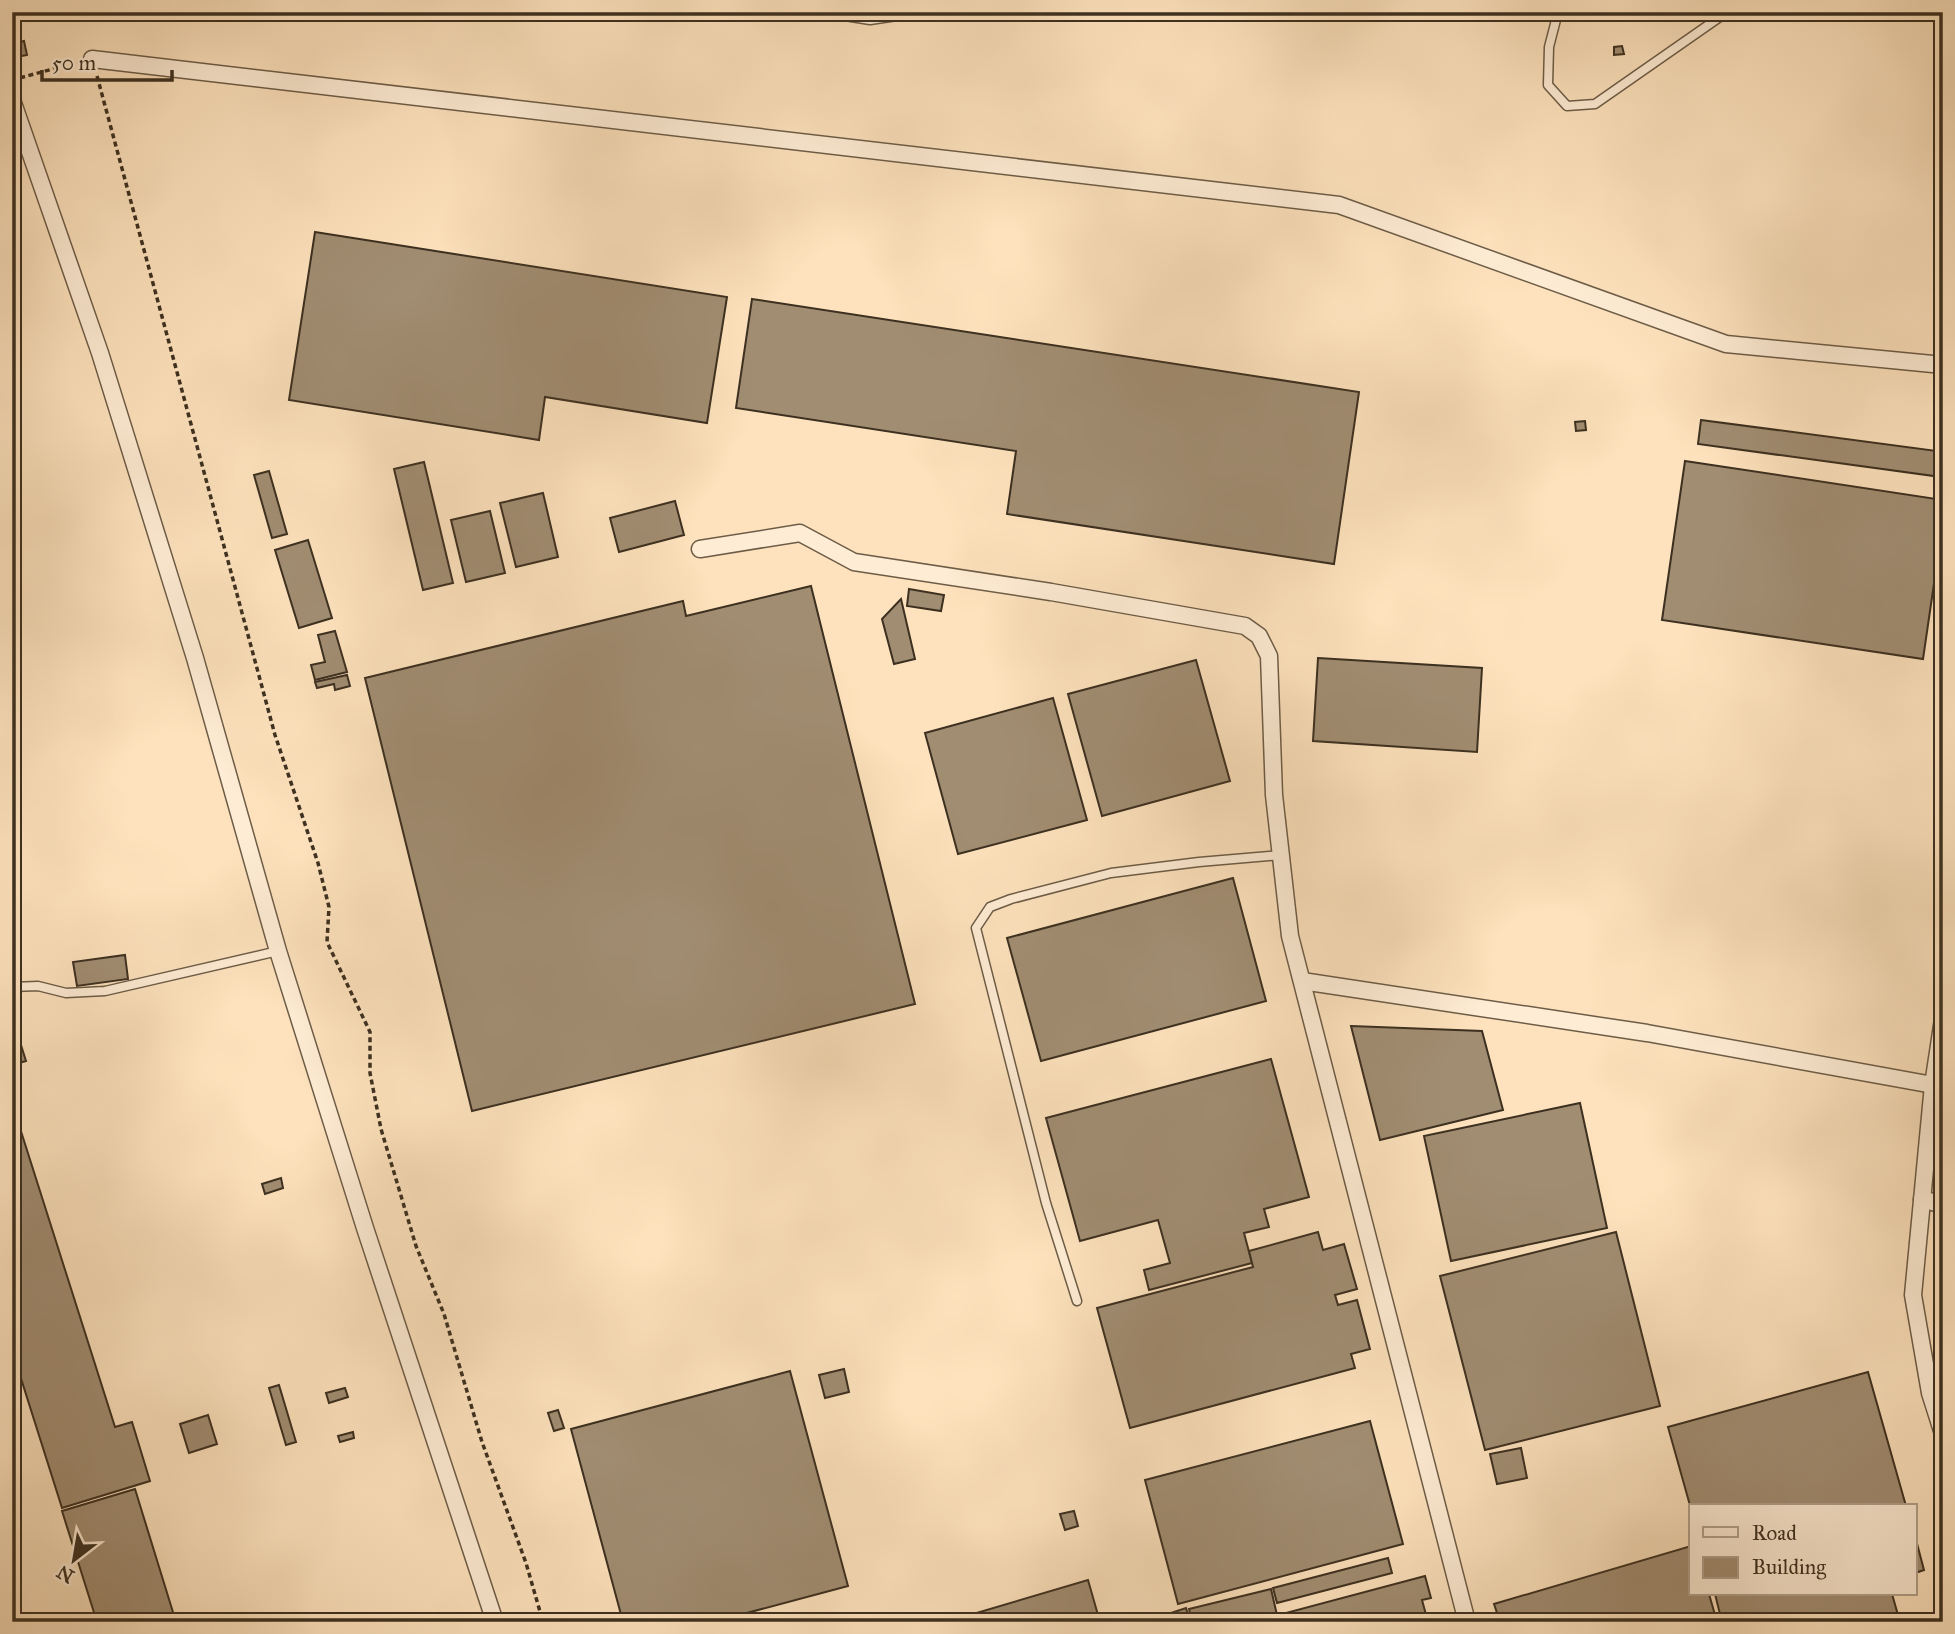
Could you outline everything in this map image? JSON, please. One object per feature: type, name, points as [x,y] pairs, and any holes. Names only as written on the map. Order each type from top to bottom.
[{"type":"street","points":[[92,59],[1339,205],[1726,344],[1943,365]]},
{"type":"street","points":[[12,100],[109,379],[195,658],[278,951],[365,1228],[495,1622]]},
{"type":"street","points":[[700,548],[800,533],[853,562],[1051,592],[1245,626],[1259,636],[1269,656],[1274,795],[1290,936],[1467,1622]]},
{"type":"street","points":[[1302,981],[1647,1033],[1933,1085]]},
{"type":"street","points":[[1943,1019],[1933,1085],[1913,1295],[1930,1394],[1943,1434]]},
{"type":"street","points":[[1922,1199],[1943,1205]]},
{"type":"lane","points":[[820,12],[870,20],[924,12]]},
{"type":"lane","points":[[1558,12],[1549,47],[1548,85],[1567,106],[1595,104],[1727,12]]},
{"type":"lane","points":[[1077,1301],[1046,1203],[976,928],[990,907],[1111,873],[1281,855]]},
{"type":"lane","points":[[12,987],[38,986],[66,993],[105,991],[278,951]]},
{"type":"path","points":[[12,80],[92,59],[275,735],[321,874],[329,907],[327,942],[370,1032],[370,1073],[381,1129],[416,1246],[447,1325],[482,1442],[526,1563],[543,1622]]},
{"type":"building","points":[[1301,12],[1331,12],[1330,18]]},
{"type":"building","points":[[24,41],[27,55],[16,57],[14,43]]},
{"type":"building","points":[[1622,46],[1624,54],[1614,55],[1614,47]]},
{"type":"building","points":[[315,232],[727,297],[707,423],[545,397],[539,440],[289,400]]},
{"type":"building","points":[[752,299],[1359,392],[1334,564],[1007,514],[1016,451],[736,408]]},
{"type":"building","points":[[1701,420],[1937,451],[1934,476],[1698,444]]},
{"type":"building","points":[[1585,421],[1586,430],[1576,431],[1575,422]]},
{"type":"building","points":[[1685,461],[1943,500],[1943,522],[1923,659],[1662,620]]},
{"type":"building","points":[[424,462],[453,583],[423,590],[394,469]]},
{"type":"building","points":[[269,471],[287,534],[272,538],[254,475]]},
{"type":"building","points":[[543,493],[558,557],[516,567],[500,503]]},
{"type":"building","points":[[675,501],[684,535],[619,552],[610,518]]},
{"type":"building","points":[[490,511],[505,573],[466,582],[451,520]]},
{"type":"building","points":[[308,540],[332,618],[299,628],[275,550]]},
{"type":"building","points":[[811,586],[915,1004],[472,1111],[365,678],[683,601],[686,616]]},
{"type":"building","points":[[909,589],[944,595],[941,611],[907,606]]},
{"type":"building","points":[[901,599],[915,659],[894,664],[882,619]]},
{"type":"building","points":[[335,631],[347,672],[315,680],[311,665],[325,662],[318,635]]},
{"type":"building","points":[[1318,658],[1482,668],[1477,752],[1313,741]]},
{"type":"building","points":[[1196,660],[1230,781],[1102,816],[1068,694]]},
{"type":"building","points":[[347,675],[350,686],[335,690],[334,684],[317,688],[315,682]]},
{"type":"building","points":[[1053,698],[1087,820],[958,854],[925,733]]},
{"type":"building","points":[[1233,878],[1266,1001],[1041,1061],[1007,938]]},
{"type":"building","points":[[125,955],[128,979],[77,986],[73,962]]},
{"type":"building","points":[[1351,1026],[1482,1031],[1503,1110],[1380,1140]]},
{"type":"building","points":[[16,1029],[26,1061],[12,1065],[12,1031]]},
{"type":"building","points":[[1271,1059],[1309,1197],[1264,1209],[1269,1227],[1244,1233],[1252,1263],[1149,1290],[1144,1270],[1170,1263],[1158,1220],[1080,1241],[1046,1118]]},
{"type":"building","points":[[12,1103],[115,1427],[132,1422],[150,1481],[62,1508],[12,1350]]},
{"type":"building","points":[[1580,1103],[1607,1228],[1451,1261],[1424,1136]]},
{"type":"building","points":[[281,1178],[283,1188],[265,1194],[262,1184]]},
{"type":"building","points":[[1318,1232],[1323,1250],[1344,1244],[1357,1289],[1335,1295],[1338,1305],[1357,1300],[1370,1349],[1351,1354],[1355,1368],[1130,1428],[1097,1308],[1253,1267],[1249,1251]]},
{"type":"building","points":[[1616,1232],[1660,1406],[1485,1450],[1440,1276]]},
{"type":"building","points":[[844,1369],[849,1392],[825,1398],[819,1375]]},
{"type":"building","points":[[790,1371],[848,1586],[713,1622],[623,1622],[571,1429]]},
{"type":"building","points":[[1868,1372],[1905,1504],[1690,1504],[1668,1427]]},
{"type":"building","points":[[279,1385],[296,1442],[286,1445],[269,1388]]},
{"type":"building","points":[[345,1388],[348,1397],[329,1403],[326,1393]]},
{"type":"building","points":[[558,1410],[564,1428],[554,1431],[548,1413]]},
{"type":"building","points":[[208,1415],[217,1444],[189,1453],[180,1424]]},
{"type":"building","points":[[1370,1421],[1403,1544],[1178,1604],[1145,1480]]},
{"type":"building","points":[[353,1432],[354,1438],[340,1442],[338,1436]]},
{"type":"building","points":[[1521,1448],[1527,1478],[1497,1484],[1490,1454]]},
{"type":"building","points":[[135,1489],[176,1622],[97,1622],[62,1511]]},
{"type":"building","points":[[1074,1511],[1078,1526],[1065,1530],[1060,1514]]},
{"type":"building","points":[[1916,1540],[1924,1570],[1916,1573]]},
{"type":"building","points":[[1689,1547],[1689,1596],[1710,1596],[1717,1622],[1500,1622],[1494,1604]]},
{"type":"building","points":[[1388,1558],[1392,1573],[1277,1603],[1273,1588]]},
{"type":"building","points":[[1425,1576],[1431,1598],[1422,1600],[1428,1622],[1252,1622]]},
{"type":"building","points":[[1088,1580],[1100,1622],[946,1622]]},
{"type":"building","points":[[1271,1589],[1277,1615],[1248,1622],[1192,1622],[1189,1609]]},
{"type":"building","points":[[1716,1596],[1893,1596],[1900,1622],[1722,1622]]},
{"type":"building","points":[[1186,1608],[1190,1622],[1167,1622],[1165,1615]]}]
